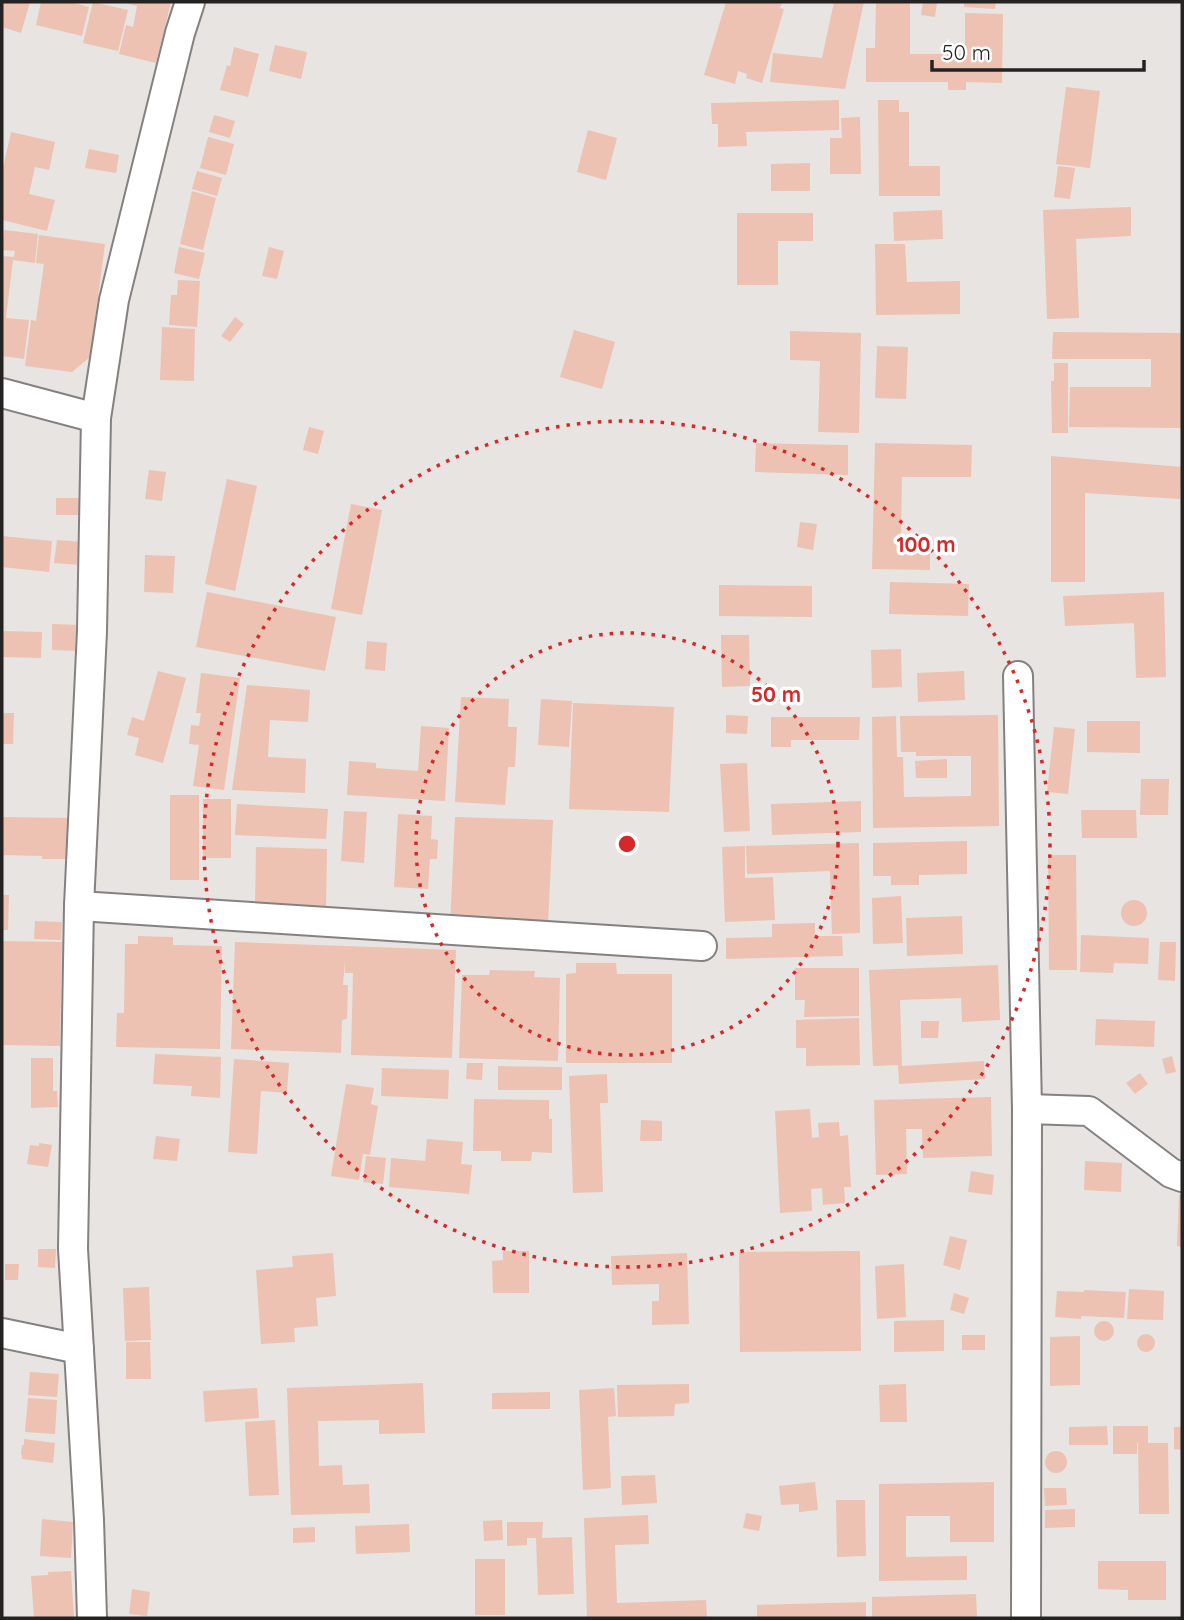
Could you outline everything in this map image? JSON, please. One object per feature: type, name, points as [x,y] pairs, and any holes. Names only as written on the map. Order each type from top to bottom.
[{"type":"street","points":[[92,1618],[73,1249],[79,905],[92,631],[96,418],[114,300],[190,2]]},
{"type":"street","points":[[2,393],[96,418]]},
{"type":"street","points":[[1018,676],[1027,1108],[1029,1616]]},
{"type":"street","points":[[79,905],[702,946]]},
{"type":"street","points":[[1027,1108],[1089,1111],[1171,1173],[1182,1177]]},
{"type":"street","points":[[2,1333],[79,1349]]},
{"type":"building","points":[[2,2],[30,2],[21,33],[2,27]]},
{"type":"building","points":[[41,2],[70,2],[89,7],[82,36],[36,25]]},
{"type":"building","points":[[93,2],[128,10],[118,51],[83,43]]},
{"type":"building","points":[[122,2],[171,2],[156,63],[119,54],[126,25],[133,27],[137,6]]},
{"type":"building","points":[[726,2],[782,2],[780,8],[784,9],[762,83],[746,78],[747,74],[738,71],[735,84],[704,75]]},
{"type":"building","points":[[834,2],[864,2],[845,89],[770,82],[773,53],[822,58]]},
{"type":"building","points":[[876,2],[910,2],[910,54],[965,54],[965,13],[1003,14],[1002,83],[966,82],[966,90],[948,90],[948,82],[866,82],[866,48],[875,48]]},
{"type":"building","points":[[923,2],[937,3],[935,17],[921,15]]},
{"type":"building","points":[[964,2],[996,2],[995,9],[964,7]]},
{"type":"building","points":[[275,45],[307,52],[301,79],[269,71]]},
{"type":"building","points":[[234,47],[259,54],[248,97],[220,90]]},
{"type":"building","points":[[1066,87],[1100,91],[1090,168],[1056,164]]},
{"type":"building","points":[[839,100],[839,130],[746,132],[747,146],[718,147],[718,124],[712,124],[711,103]]},
{"type":"building","points":[[878,100],[899,100],[899,112],[909,112],[909,166],[940,166],[940,196],[879,196]]},
{"type":"building","points":[[214,115],[235,121],[230,138],[209,132]]},
{"type":"building","points":[[860,117],[861,174],[830,174],[830,138],[842,138],[841,118]]},
{"type":"building","points":[[588,130],[617,138],[606,180],[577,172]]},
{"type":"building","points":[[11,132],[55,142],[49,170],[35,167],[29,194],[55,200],[47,231],[2,220],[2,173]]},
{"type":"building","points":[[208,137],[234,144],[226,175],[200,168]]},
{"type":"building","points":[[89,149],[119,155],[116,173],[85,168]]},
{"type":"building","points":[[810,163],[810,191],[771,191],[771,164]]},
{"type":"building","points":[[1058,166],[1075,168],[1070,199],[1054,197]]},
{"type":"building","points":[[197,171],[222,178],[217,196],[192,189]]},
{"type":"building","points":[[192,191],[216,198],[203,250],[180,244]]},
{"type":"building","points":[[1131,207],[1131,236],[1076,239],[1079,318],[1047,319],[1043,210]]},
{"type":"building","points":[[942,210],[943,239],[894,241],[893,212]]},
{"type":"building","points":[[737,213],[813,213],[813,241],[778,241],[778,285],[737,285]]},
{"type":"building","points":[[4,230],[38,234],[35,263],[13,260],[6,318],[29,320],[24,359],[2,356],[2,256],[14,257],[15,251],[2,250]]},
{"type":"building","points":[[39,235],[105,244],[90,357],[72,372],[25,366],[31,320],[36,321],[44,264],[36,263]]},
{"type":"building","points":[[875,244],[905,244],[907,282],[960,281],[960,314],[876,315]]},
{"type":"building","points":[[179,247],[205,253],[199,279],[174,273]]},
{"type":"building","points":[[269,247],[284,251],[277,279],[262,276]]},
{"type":"building","points":[[178,280],[200,281],[197,327],[169,325],[171,295],[177,295]]},
{"type":"building","points":[[235,317],[244,324],[230,342],[221,336]]},
{"type":"building","points":[[162,327],[195,329],[194,381],[160,380]]},
{"type":"building","points":[[574,330],[615,342],[602,389],[560,377]]},
{"type":"building","points":[[790,331],[861,333],[859,433],[818,432],[820,361],[790,360]]},
{"type":"building","points":[[1053,332],[1182,333],[1181,428],[1069,427],[1070,387],[1151,387],[1151,359],[1052,359]]},
{"type":"building","points":[[877,346],[908,347],[906,399],[875,398]]},
{"type":"building","points":[[1054,363],[1068,363],[1068,433],[1052,433],[1051,381],[1054,381]]},
{"type":"building","points":[[309,427],[324,431],[318,454],[303,450]]},
{"type":"building","points":[[756,443],[848,445],[848,475],[755,472]]},
{"type":"building","points":[[875,443],[972,445],[971,477],[902,477],[901,537],[930,537],[930,570],[872,569]]},
{"type":"building","points":[[1051,456],[1182,467],[1180,499],[1085,493],[1085,582],[1051,582]]},
{"type":"building","points":[[149,470],[166,472],[162,501],[145,499]]},
{"type":"building","points":[[227,479],[257,486],[235,591],[205,584]]},
{"type":"building","points":[[56,498],[79,498],[79,515],[56,515]]},
{"type":"building","points":[[351,504],[382,510],[362,615],[331,609]]},
{"type":"building","points":[[800,522],[817,524],[813,550],[797,547]]},
{"type":"building","points":[[2,536],[52,541],[49,572],[2,567]]},
{"type":"building","points":[[57,540],[82,542],[80,565],[54,563]]},
{"type":"building","points":[[145,555],[175,556],[173,593],[144,592]]},
{"type":"building","points":[[890,582],[969,584],[968,616],[889,614]]},
{"type":"building","points":[[719,585],[812,586],[812,617],[719,616]]},
{"type":"building","points":[[207,592],[336,617],[325,671],[196,647]]},
{"type":"building","points":[[1164,592],[1166,677],[1136,678],[1134,623],[1065,626],[1063,596]]},
{"type":"building","points":[[52,624],[81,625],[80,651],[52,650]]},
{"type":"building","points":[[2,631],[42,632],[41,658],[2,657]]},
{"type":"building","points":[[721,635],[749,635],[750,686],[722,687]]},
{"type":"building","points":[[367,641],[387,643],[385,671],[365,669]]},
{"type":"building","points":[[901,649],[902,687],[872,688],[871,650]]},
{"type":"building","points":[[158,671],[186,678],[163,763],[135,755],[139,738],[127,735],[132,717],[144,721]]},
{"type":"building","points":[[964,671],[965,700],[918,702],[917,673]]},
{"type":"building","points":[[201,673],[240,678],[224,790],[193,786],[199,745],[189,744],[191,725],[199,726],[201,713],[196,713]]},
{"type":"building","points":[[247,685],[310,690],[308,722],[270,720],[268,757],[306,759],[305,793],[232,790]]},
{"type":"building","points":[[461,697],[509,699],[508,727],[517,727],[515,767],[508,767],[505,805],[455,802]]},
{"type":"building","points":[[541,699],[572,701],[569,747],[538,745]]},
{"type":"building","points":[[573,703],[674,707],[669,812],[569,809]]},
{"type":"building","points":[[2,713],[14,713],[13,744],[2,744]]},
{"type":"building","points":[[726,715],[748,716],[747,734],[726,733]]},
{"type":"building","points":[[998,715],[999,826],[873,828],[872,717],[896,716],[897,757],[903,757],[904,797],[971,796],[971,756],[916,756],[916,752],[901,752],[900,716]]},
{"type":"building","points":[[771,717],[860,717],[859,740],[791,740],[791,747],[771,747]]},
{"type":"building","points":[[1087,721],[1140,721],[1140,753],[1087,752]]},
{"type":"building","points":[[421,726],[449,728],[445,801],[347,795],[349,761],[376,763],[376,768],[418,771]]},
{"type":"building","points":[[1054,727],[1075,729],[1068,794],[1047,792]]},
{"type":"building","points":[[947,759],[947,778],[916,778],[915,761]]},
{"type":"building","points":[[747,763],[750,831],[724,832],[720,764]]},
{"type":"building","points":[[1141,779],[1169,779],[1168,815],[1140,815]]},
{"type":"building","points":[[170,795],[199,795],[199,880],[170,880]]},
{"type":"building","points":[[203,799],[231,799],[231,858],[203,858]]},
{"type":"building","points":[[861,801],[861,832],[772,835],[771,804]]},
{"type":"building","points":[[237,804],[328,809],[326,839],[235,835]]},
{"type":"building","points":[[1081,810],[1136,810],[1137,838],[1082,838]]},
{"type":"building","points":[[344,811],[367,812],[364,863],[341,861]]},
{"type":"building","points":[[398,814],[432,816],[431,839],[438,840],[437,859],[430,859],[428,889],[394,887]]},
{"type":"building","points":[[2,817],[73,818],[73,859],[2,855]]},
{"type":"building","points":[[455,817],[553,820],[548,924],[450,926]]},
{"type":"building","points":[[967,841],[967,874],[919,875],[919,885],[891,885],[891,876],[873,876],[873,843]]},
{"type":"building","points":[[859,843],[860,933],[832,934],[830,871],[747,874],[746,846]]},
{"type":"building","points":[[745,846],[745,878],[773,877],[775,920],[725,922],[722,847]]},
{"type":"building","points":[[256,847],[327,849],[326,907],[255,905]]},
{"type":"building","points":[[1048,855],[1076,855],[1077,970],[1049,970]]},
{"type":"building","points":[[2,895],[9,895],[8,930],[2,930]]},
{"type":"building","points":[[901,896],[903,943],[873,944],[872,898]]},
{"type":"building","points":[[1134,900],[1143,904],[1147,913],[1143,922],[1134,926],[1125,922],[1121,913],[1125,904]]},
{"type":"building","points":[[962,916],[963,954],[907,956],[906,918]]},
{"type":"building","points":[[35,921],[62,922],[61,940],[34,939]]},
{"type":"building","points":[[815,923],[815,936],[842,936],[843,956],[726,959],[726,938],[772,937],[772,924]]},
{"type":"building","points":[[1081,935],[1149,938],[1148,964],[1114,963],[1113,973],[1080,972]]},
{"type":"building","points":[[138,936],[173,937],[173,945],[222,946],[220,1049],[116,1047],[117,1013],[124,1013],[125,944],[138,944]]},
{"type":"building","points":[[2,941],[62,942],[60,1046],[2,1045]]},
{"type":"building","points":[[235,942],[456,950],[452,1058],[351,1055],[353,973],[345,973],[345,961],[343,985],[348,985],[347,1019],[342,1020],[341,1053],[231,1049]]},
{"type":"building","points":[[1160,942],[1176,942],[1175,981],[1158,980]]},
{"type":"building","points":[[576,963],[616,963],[617,974],[672,974],[672,1063],[566,1063],[566,974],[576,973]]},
{"type":"building","points":[[998,965],[1000,1020],[962,1022],[961,998],[900,1000],[902,1066],[984,1061],[985,1079],[899,1084],[898,1065],[873,1066],[869,970]]},
{"type":"building","points":[[795,968],[859,968],[859,1016],[804,1017],[805,1000],[795,1000]]},
{"type":"building","points":[[490,970],[535,971],[534,977],[560,978],[558,1061],[459,1058],[462,975],[489,975]]},
{"type":"building","points":[[859,1018],[860,1065],[806,1066],[806,1048],[796,1048],[796,1020]]},
{"type":"building","points":[[1096,1019],[1155,1021],[1154,1047],[1095,1045]]},
{"type":"building","points":[[921,1021],[939,1021],[938,1038],[921,1038]]},
{"type":"building","points":[[155,1054],[221,1057],[220,1098],[191,1096],[192,1086],[153,1084]]},
{"type":"building","points":[[1172,1056],[1176,1072],[1166,1074],[1162,1059]]},
{"type":"building","points":[[31,1058],[53,1058],[53,1091],[57,1091],[58,1107],[31,1108]]},
{"type":"building","points":[[234,1059],[289,1063],[287,1093],[261,1091],[257,1154],[228,1152]]},
{"type":"building","points":[[467,1063],[483,1063],[482,1080],[466,1079]]},
{"type":"building","points":[[498,1066],[562,1067],[562,1090],[498,1090]]},
{"type":"building","points":[[382,1068],[449,1070],[448,1099],[381,1096]]},
{"type":"building","points":[[1140,1073],[1148,1084],[1135,1094],[1126,1083]]},
{"type":"building","points":[[607,1074],[608,1103],[600,1103],[603,1192],[573,1193],[569,1076]]},
{"type":"building","points":[[346,1084],[374,1088],[371,1104],[378,1106],[370,1155],[363,1154],[359,1180],[331,1176]]},
{"type":"building","points":[[991,1097],[992,1156],[923,1158],[922,1129],[906,1129],[907,1174],[876,1175],[874,1100]]},
{"type":"building","points":[[474,1099],[549,1100],[552,1153],[532,1152],[531,1161],[501,1161],[501,1151],[473,1151]]},
{"type":"building","points":[[810,1109],[812,1138],[819,1137],[818,1123],[839,1122],[840,1136],[848,1135],[851,1187],[844,1187],[845,1203],[823,1205],[822,1188],[811,1189],[812,1211],[780,1213],[775,1111]]},
{"type":"building","points":[[641,1120],[662,1121],[662,1141],[640,1141]]},
{"type":"building","points":[[156,1136],[180,1139],[177,1161],[153,1159]]},
{"type":"building","points":[[427,1139],[463,1142],[461,1164],[472,1165],[469,1194],[389,1187],[391,1158],[425,1161]]},
{"type":"building","points":[[39,1143],[52,1145],[48,1167],[27,1164],[30,1145],[39,1146]]},
{"type":"building","points":[[366,1156],[386,1158],[383,1184],[363,1182]]},
{"type":"building","points":[[1085,1161],[1122,1163],[1121,1192],[1084,1190]]},
{"type":"building","points":[[971,1171],[994,1175],[992,1195],[968,1192]]},
{"type":"building","points":[[1179,1195],[1182,1195],[1182,1247],[1177,1246]]},
{"type":"building","points":[[950,1236],[967,1240],[960,1270],[943,1265]]},
{"type":"building","points":[[38,1249],[56,1249],[55,1268],[38,1267]]},
{"type":"building","points":[[503,1251],[529,1251],[529,1293],[493,1293],[492,1261],[503,1260]]},
{"type":"building","points":[[860,1251],[861,1351],[740,1352],[739,1252]]},
{"type":"building","points":[[333,1253],[336,1296],[316,1298],[318,1326],[294,1328],[295,1342],[261,1344],[256,1270],[293,1267],[292,1256]]},
{"type":"building","points":[[687,1253],[689,1324],[652,1325],[652,1301],[659,1301],[659,1284],[612,1285],[611,1256]]},
{"type":"building","points":[[5,1264],[19,1264],[18,1280],[5,1280]]},
{"type":"building","points":[[904,1264],[906,1317],[877,1319],[875,1266]]},
{"type":"building","points":[[149,1287],[151,1340],[125,1341],[123,1288]]},
{"type":"building","points":[[1129,1289],[1164,1291],[1163,1320],[1127,1319]]},
{"type":"building","points":[[1057,1291],[1126,1292],[1124,1318],[1055,1317]]},
{"type":"building","points":[[954,1293],[969,1298],[964,1314],[950,1310]]},
{"type":"building","points":[[944,1320],[944,1351],[894,1352],[894,1321]]},
{"type":"building","points":[[1104,1321],[1111,1324],[1114,1331],[1111,1338],[1104,1341],[1097,1338],[1094,1331],[1097,1324]]},
{"type":"building","points":[[1146,1334],[1152,1337],[1155,1343],[1152,1349],[1146,1352],[1140,1349],[1137,1343],[1140,1337]]},
{"type":"building","points":[[962,1335],[985,1335],[985,1350],[962,1350]]},
{"type":"building","points":[[1080,1336],[1080,1385],[1050,1386],[1050,1337]]},
{"type":"building","points":[[126,1342],[150,1342],[151,1379],[126,1379]]},
{"type":"building","points":[[30,1372],[59,1374],[57,1397],[28,1395]]},
{"type":"building","points":[[423,1383],[425,1433],[379,1434],[379,1420],[318,1421],[319,1466],[342,1465],[343,1485],[369,1484],[370,1513],[291,1515],[287,1388]]},
{"type":"building","points":[[689,1384],[689,1403],[675,1404],[674,1416],[618,1417],[617,1385]]},
{"type":"building","points":[[906,1384],[907,1422],[880,1422],[879,1385]]},
{"type":"building","points":[[257,1388],[259,1418],[205,1422],[203,1391]]},
{"type":"building","points":[[614,1388],[616,1416],[608,1417],[611,1488],[583,1490],[579,1390]]},
{"type":"building","points":[[550,1392],[550,1409],[492,1409],[492,1393]]},
{"type":"building","points":[[28,1398],[57,1400],[55,1434],[25,1432]]},
{"type":"building","points":[[275,1420],[279,1495],[249,1496],[245,1422]]},
{"type":"building","points":[[1107,1426],[1108,1445],[1069,1445],[1069,1427]]},
{"type":"building","points":[[1113,1426],[1148,1426],[1148,1443],[1168,1443],[1169,1514],[1139,1514],[1138,1443],[1137,1454],[1113,1454]]},
{"type":"building","points":[[1174,1427],[1182,1427],[1182,1450],[1174,1449]]},
{"type":"building","points":[[24,1439],[55,1443],[53,1463],[22,1459]]},
{"type":"building","points":[[1056,1451],[1064,1454],[1067,1462],[1064,1470],[1056,1473],[1048,1470],[1045,1462],[1048,1454]]},
{"type":"building","points":[[655,1475],[657,1503],[622,1505],[621,1476]]},
{"type":"building","points":[[815,1482],[818,1510],[799,1512],[799,1504],[781,1505],[779,1486]]},
{"type":"building","points":[[994,1482],[994,1542],[950,1542],[950,1516],[906,1516],[906,1557],[967,1556],[967,1580],[879,1581],[879,1484]]},
{"type":"building","points":[[1044,1488],[1066,1488],[1067,1505],[1045,1506]]},
{"type":"building","points":[[836,1500],[865,1500],[866,1556],[837,1557]]},
{"type":"building","points":[[1075,1509],[1075,1527],[1045,1528],[1045,1510]]},
{"type":"building","points":[[746,1513],[762,1516],[759,1531],[743,1528]]},
{"type":"building","points":[[648,1515],[649,1544],[615,1545],[617,1603],[706,1600],[707,1618],[587,1618],[584,1518]]},
{"type":"building","points":[[42,1519],[73,1522],[71,1558],[40,1556]]},
{"type":"building","points":[[502,1520],[503,1540],[484,1541],[483,1521]]},
{"type":"building","points":[[507,1522],[543,1522],[542,1538],[572,1537],[574,1594],[538,1595],[536,1538],[527,1538],[527,1545],[507,1546]]},
{"type":"building","points":[[409,1524],[410,1552],[356,1554],[355,1526]]},
{"type":"building","points":[[315,1527],[315,1542],[293,1543],[293,1528]]},
{"type":"building","points":[[475,1559],[505,1559],[505,1615],[475,1615]]},
{"type":"building","points":[[1098,1561],[1166,1561],[1166,1600],[1128,1600],[1128,1590],[1098,1589]]},
{"type":"building","points":[[71,1571],[74,1618],[34,1618],[31,1576]]},
{"type":"building","points":[[132,1589],[150,1592],[147,1616],[129,1614]]},
{"type":"building","points":[[976,1594],[977,1617],[872,1618],[872,1597]]},
{"type":"building","points":[[866,1602],[866,1618],[757,1618],[757,1605]]}]
